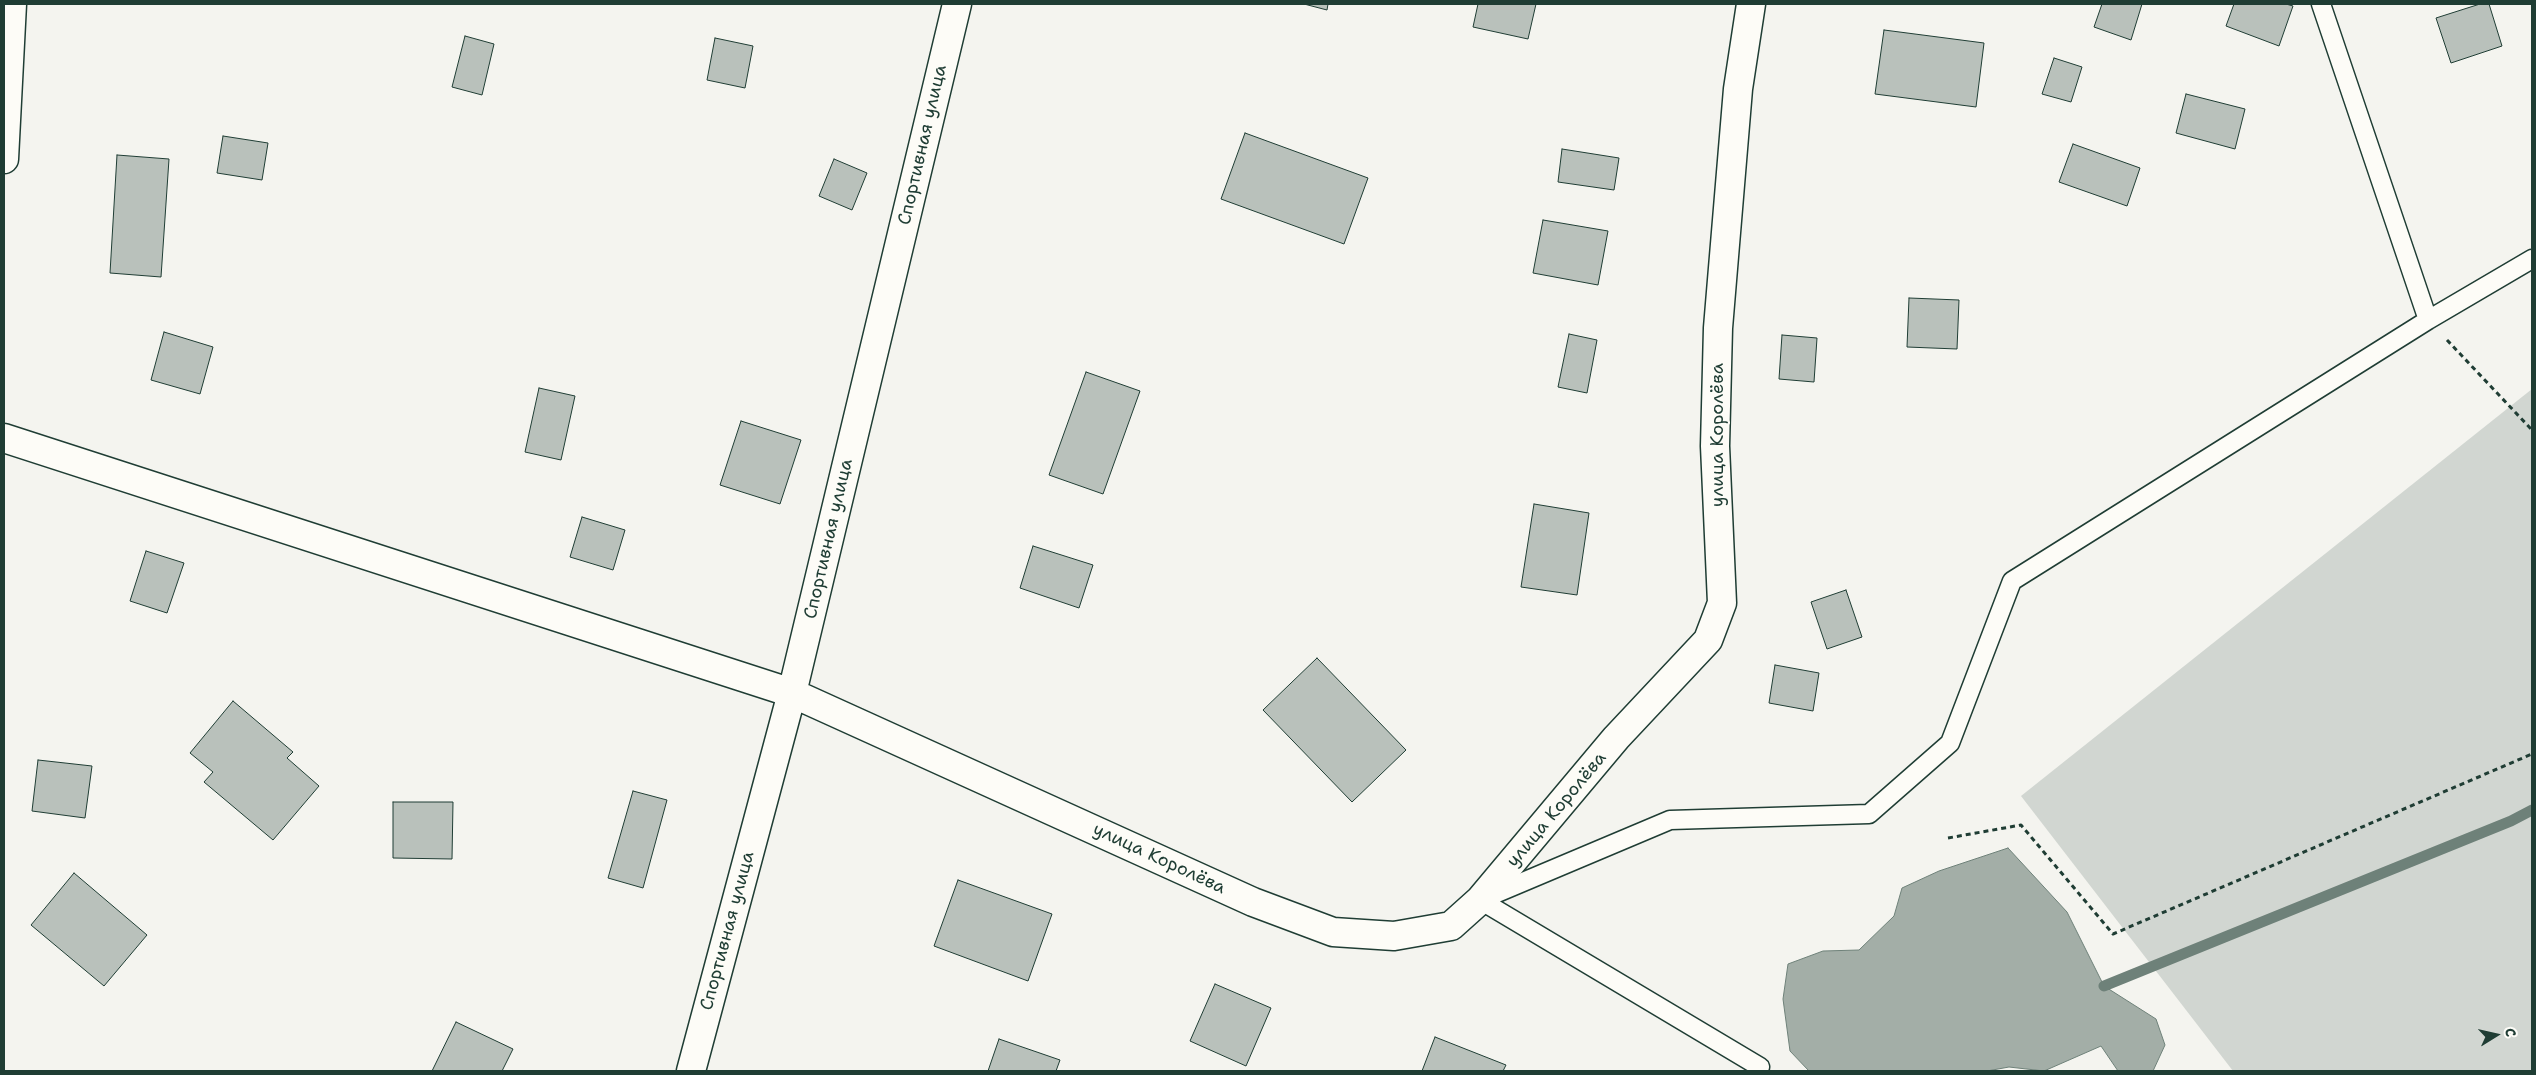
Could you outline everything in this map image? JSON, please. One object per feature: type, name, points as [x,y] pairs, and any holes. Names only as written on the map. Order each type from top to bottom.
[{"type":"street","points":[[4,159],[12,4]]},
{"type":"street","name":"Спортивная улица","points":[[691,1071],[792,693],[957,4]]},
{"type":"street","name":"улица Королёва","points":[[4,438],[792,693],[1253,902],[1333,932],[1394,936],[1451,926],[1480,900],[1616,738],[1708,640],[1722,603],[1715,446],[1718,328],[1738,89],[1751,4]]},
{"type":"lane","points":[[2322,4],[2428,320]]},
{"type":"lane","points":[[1480,900],[1670,820],[1869,814],[1950,743],[2012,582],[2428,320],[2532,259]]},
{"type":"lane","points":[[1480,900],[1760,1067]]},
{"type":"path","points":[[2428,320],[2532,430]]},
{"type":"path","points":[[1948,838],[2021,825],[2113,934],[2532,754]]},
{"type":"shaded area","points":[[2532,389],[2532,1071],[2233,1071],[2021,796]]},
{"type":"shaded area","points":[[2008,848],[2067,912],[2104,986],[2156,1019],[2165,1045],[2153,1071],[2118,1071],[2101,1046],[2044,1071],[2009,1067],[1987,1071],[1809,1071],[1790,1051],[1783,999],[1788,964],[1823,951],[1859,950],[1894,916],[1902,888],[1939,871]]},
{"type":"building","points":[[1304,4],[1328,4],[1327,10]]},
{"type":"building","points":[[1478,4],[1536,4],[1528,39],[1473,27]]},
{"type":"building","points":[[2102,4],[2142,4],[2131,40],[2094,27]]},
{"type":"building","points":[[2234,4],[2286,4],[2293,6],[2279,46],[2226,26]]},
{"type":"building","points":[[2480,4],[2489,4],[2502,46],[2451,63],[2436,18]]},
{"type":"building","points":[[1884,30],[1984,43],[1976,107],[1875,94]]},
{"type":"building","points":[[465,36],[494,44],[482,95],[452,87]]},
{"type":"building","points":[[715,38],[753,46],[745,88],[707,80]]},
{"type":"building","points":[[2054,58],[2082,67],[2071,102],[2042,94]]},
{"type":"building","points":[[2186,94],[2245,109],[2235,149],[2176,133]]},
{"type":"building","points":[[1245,133],[1368,178],[1344,244],[1221,199]]},
{"type":"building","points":[[223,136],[268,143],[262,180],[217,173]]},
{"type":"building","points":[[2073,144],[2140,168],[2127,206],[2059,182]]},
{"type":"building","points":[[1562,149],[1619,158],[1614,190],[1558,182]]},
{"type":"building","points":[[117,155],[169,159],[161,277],[110,273]]},
{"type":"building","points":[[834,159],[867,173],[852,210],[819,196]]},
{"type":"building","points":[[1543,220],[1608,231],[1598,285],[1533,273]]},
{"type":"building","points":[[1909,298],[1959,300],[1957,349],[1907,347]]},
{"type":"building","points":[[164,332],[213,347],[200,394],[151,380]]},
{"type":"building","points":[[1569,334],[1597,340],[1587,393],[1558,387]]},
{"type":"building","points":[[1782,335],[1817,338],[1814,382],[1779,379]]},
{"type":"building","points":[[1086,372],[1140,391],[1103,494],[1049,475]]},
{"type":"building","points":[[539,388],[575,396],[561,460],[525,452]]},
{"type":"building","points":[[741,421],[801,440],[780,504],[720,485]]},
{"type":"building","points":[[1534,504],[1589,513],[1577,595],[1521,587]]},
{"type":"building","points":[[582,517],[625,530],[613,570],[570,557]]},
{"type":"building","points":[[1033,546],[1093,565],[1079,608],[1020,588]]},
{"type":"building","points":[[146,551],[184,563],[167,613],[130,601]]},
{"type":"building","points":[[1846,590],[1862,637],[1827,649],[1811,602]]},
{"type":"building","points":[[1317,658],[1406,750],[1352,802],[1263,710]]},
{"type":"building","points":[[1775,665],[1819,673],[1813,711],[1769,703]]},
{"type":"building","points":[[233,701],[293,752],[287,758],[319,786],[273,840],[204,782],[213,772],[190,753]]},
{"type":"building","points":[[38,760],[92,766],[85,818],[32,811]]},
{"type":"building","points":[[633,791],[667,800],[643,888],[608,878]]},
{"type":"building","points":[[393,802],[453,802],[452,859],[393,858]]},
{"type":"building","points":[[74,873],[147,935],[104,986],[31,925]]},
{"type":"building","points":[[958,880],[1052,914],[1028,981],[934,946]]},
{"type":"building","points":[[1215,984],[1271,1008],[1246,1066],[1190,1041]]},
{"type":"building","points":[[456,1022],[513,1049],[502,1071],[432,1071]]},
{"type":"building","points":[[1435,1037],[1506,1065],[1503,1071],[1422,1071]]},
{"type":"building","points":[[999,1039],[1060,1060],[1056,1071],[988,1071]]},
{"type":"waterway","points":[[2104,986],[2511,821],[2532,810]]}]
